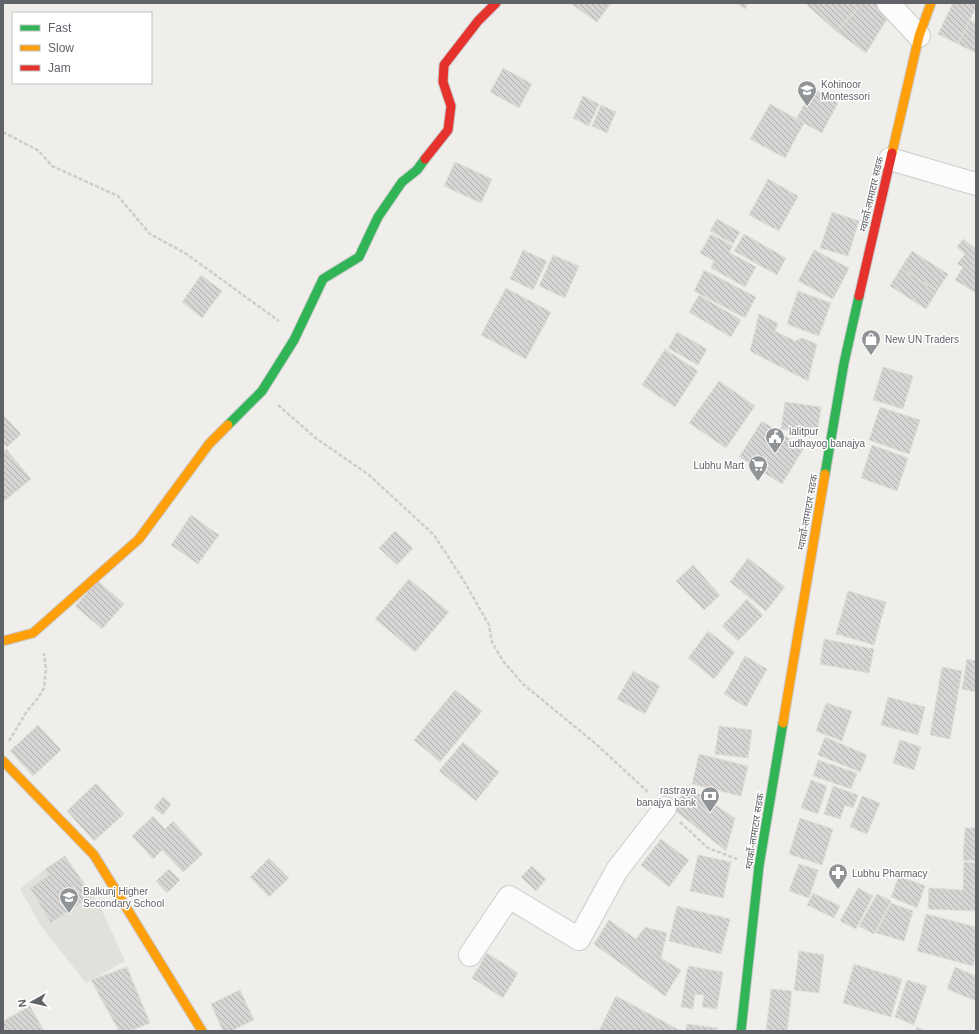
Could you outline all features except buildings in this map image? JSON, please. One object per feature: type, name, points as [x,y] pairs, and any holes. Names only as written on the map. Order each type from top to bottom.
[{"type":"street","points":[[3,641],[33,633],[139,539],[209,444],[262,391],[294,340],[323,279],[359,257],[378,217],[402,182],[417,170],[448,130],[451,106],[443,82],[444,65],[478,21],[496,3]]},
{"type":"street","points":[[888,3],[919,36]]},
{"type":"street","name":"ग्वार्को-लामाटार सडक","points":[[741,1031],[758,866],[844,363],[919,36],[931,3]]},
{"type":"street","points":[[890,158],[976,184]]},
{"type":"street","points":[[3,761],[94,854],[202,1031]]},
{"type":"street","points":[[470,955],[509,897],[579,939],[617,870],[665,808]]},
{"type":"path","points":[[3,132],[39,152],[52,166],[118,196],[150,234],[185,253],[284,324],[294,340]]},
{"type":"path","points":[[262,391],[317,440],[369,475],[434,535],[464,580],[490,625],[492,642],[499,654],[523,684],[559,716],[596,744],[708,848],[758,866]]},
{"type":"path","points":[[7,745],[27,711],[44,688],[46,669],[43,651],[33,633]]},
{"type":"shaded area","name":"Balkunj Higher Secondary School","points":[[65,856],[98,902],[125,961],[86,983],[41,926],[20,889],[45,869]]},
{"type":"traffic: fast","points":[[228,425],[262,391],[294,340],[323,279],[359,257],[378,217],[402,182],[417,170],[425,159]]},
{"type":"traffic: fast","points":[[825,474],[844,363],[859,296]]},
{"type":"traffic: fast","points":[[741,1031],[759,866],[783,723]]},
{"type":"traffic: slow","points":[[892,153],[919,36],[931,3]]},
{"type":"traffic: slow","points":[[3,641],[33,633],[139,539],[209,444],[228,425]]},
{"type":"traffic: slow","points":[[783,723],[825,474]]},
{"type":"traffic: slow","points":[[3,761],[94,855],[202,1031]]},
{"type":"traffic: jam","points":[[425,159],[448,130],[451,106],[443,82],[444,65],[478,21],[496,3]]},
{"type":"traffic: jam","points":[[859,296],[892,153]]},
{"type":"place","name":"Kohinoor Montessori","points":[[807,107]]},
{"type":"place","name":"New UN Traders","points":[[871,356]]},
{"type":"place","name":"lalitpur udhayog banajya","points":[[775,454]]},
{"type":"place","name":"Lubhu Mart","points":[[758,482]]},
{"type":"place","name":"rastraya banajya bank","points":[[710,813]]},
{"type":"place","name":"Lubhu Pharmacy","points":[[838,890]]},
{"type":"place","name":"Balkunj Higher Secondary School","points":[[69,914]]}]
